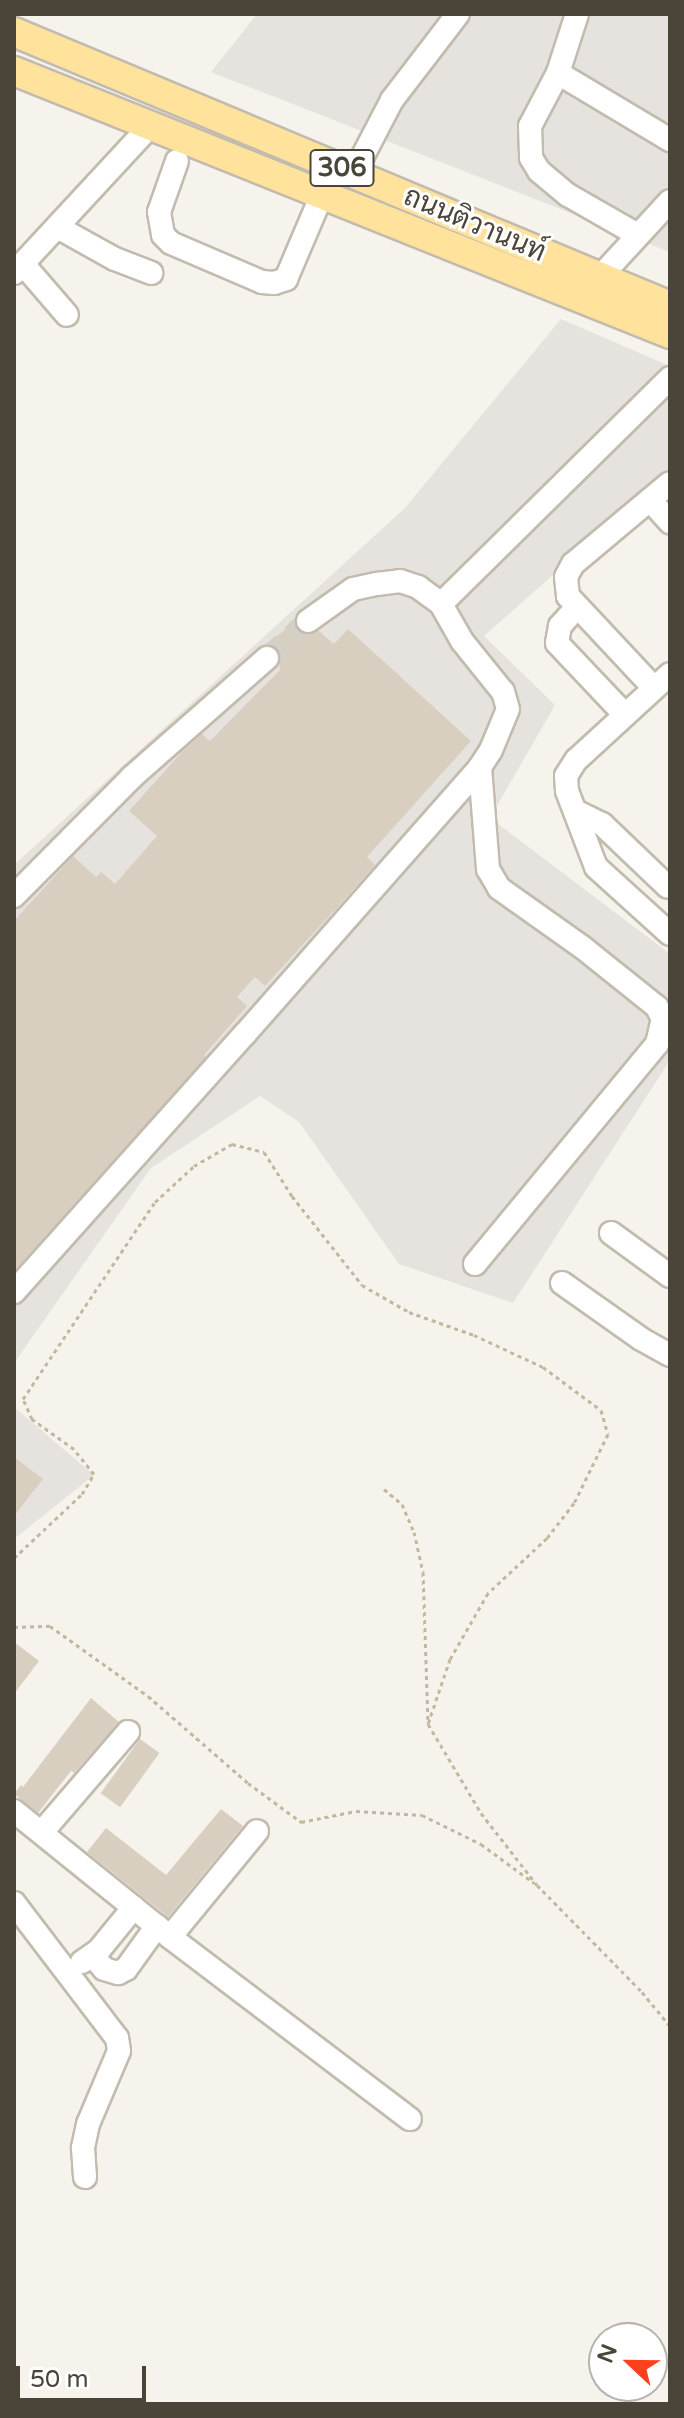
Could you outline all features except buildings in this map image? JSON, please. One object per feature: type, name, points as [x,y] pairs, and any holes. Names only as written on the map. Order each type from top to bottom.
[{"type":"main road","name":"ถนนติวานนท์","points":[[14,32],[600,277],[666,326]]},
{"type":"main road","name":"ถนนติวานนท์","points":[[14,71],[321,197],[666,326]]},
{"type":"main road","points":[[149,127],[163,92]]},
{"type":"street","points":[[354,173],[392,100],[458,14]]},
{"type":"street","points":[[577,14],[558,73],[530,126],[531,158],[539,171],[568,195],[636,234]]},
{"type":"street","points":[[558,73],[670,140]]},
{"type":"street","points":[[67,315],[19,269],[149,127]]},
{"type":"street","points":[[177,161],[159,212],[163,235],[171,243],[262,282],[286,279],[321,197]]},
{"type":"street","points":[[600,277],[636,234],[668,207]]},
{"type":"street","points":[[59,228],[115,259],[151,273]]},
{"type":"street","points":[[441,604],[670,378]]},
{"type":"street","points":[[670,483],[573,564],[565,586],[577,607],[662,681],[576,760],[566,776],[567,791],[596,867],[670,934]]},
{"type":"street","points":[[650,500],[670,522]]},
{"type":"street","points":[[14,1292],[480,767],[502,729],[508,709],[491,673],[462,641],[441,604],[418,587],[400,581],[353,589],[308,621]]},
{"type":"street","points":[[577,607],[560,626],[557,643],[625,715]]},
{"type":"street","points":[[14,896],[132,777],[267,658]]},
{"type":"street","points":[[475,1264],[657,1044],[663,1019],[657,1007],[582,947],[499,888],[488,869],[480,767]]},
{"type":"street","points":[[575,811],[602,824],[669,886],[645,912]]},
{"type":"street","points":[[611,1233],[670,1276]]},
{"type":"street","points":[[562,1283],[641,1339],[670,1355]]},
{"type":"street","points":[[42,1832],[128,1732]]},
{"type":"street","points":[[14,1811],[164,1931],[410,2119]]},
{"type":"street","points":[[92,1955],[111,1973],[126,1969],[257,1831]]},
{"type":"street","points":[[68,1971],[92,1955],[134,1907]]},
{"type":"street","points":[[16,1908],[68,1971],[117,2038],[119,2051],[88,2124],[83,2148],[85,2177]]},
{"type":"path","points":[[14,1558],[82,1494],[94,1474],[74,1449],[32,1419],[23,1399],[155,1202],[194,1166],[232,1144],[264,1152],[292,1196],[362,1285],[409,1312],[474,1335],[543,1367],[601,1410],[608,1434],[574,1503],[547,1538],[488,1593],[450,1659],[428,1724]]},
{"type":"path","points":[[384,1489],[402,1504],[414,1532],[423,1572],[428,1724],[481,1813],[537,1885],[642,1992],[670,2026]]},
{"type":"path","points":[[14,1627],[50,1626],[148,1696],[248,1783],[301,1822],[356,1811],[422,1815],[481,1844],[537,1885]]},
{"type":"shaded area","points":[[257,14],[670,14],[670,252],[211,72]]},
{"type":"shaded area","points":[[561,319],[670,366],[670,472],[484,636],[555,705],[490,818],[670,954],[670,1060],[513,1303],[399,1264],[299,1122],[260,1096],[151,1168],[14,1363],[14,865],[405,508]]},
{"type":"shaded area","points":[[14,1407],[94,1475],[14,1539]]},
{"type":"tunnel","points":[[267,658],[308,621]]}]
